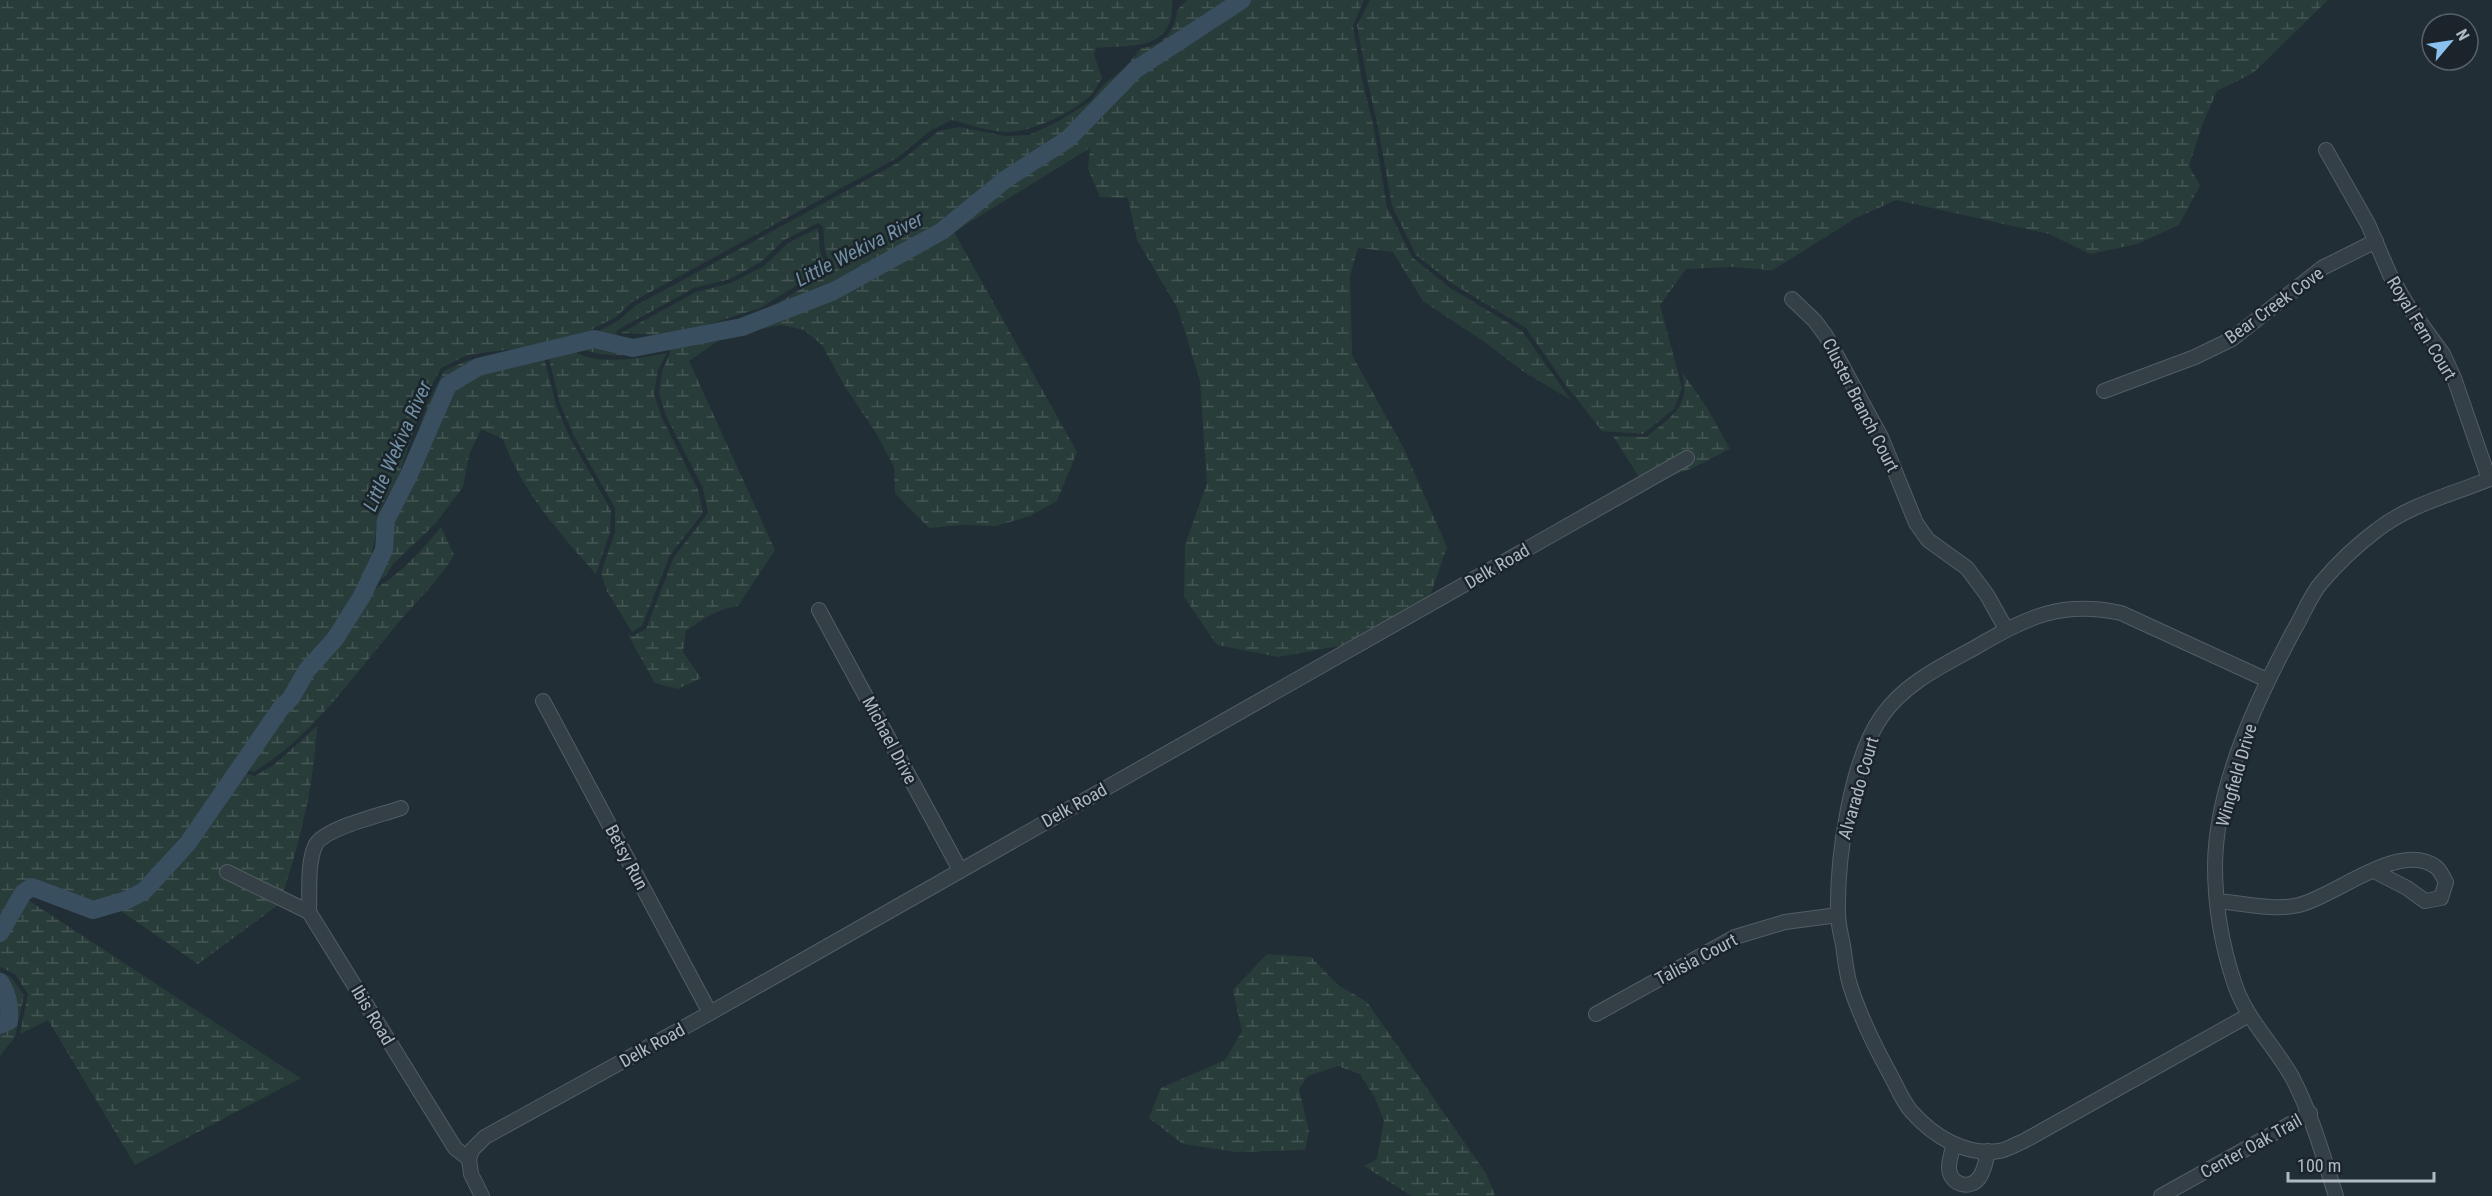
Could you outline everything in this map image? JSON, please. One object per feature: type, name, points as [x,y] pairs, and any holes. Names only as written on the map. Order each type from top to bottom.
[{"type":"street","name":"Royal Fern Court","points":[[2326,150],[2376,241],[2400,294],[2443,354],[2490,478]]},
{"type":"street","name":"Bear Creek Cove","points":[[2104,391],[2187,360],[2232,339],[2322,268],[2376,241]]},
{"type":"street","name":"Cluster Branch Court","points":[[1792,299],[1815,321],[1826,336],[1885,445],[1916,523],[1928,540],[1967,568],[1987,595],[2006,630]]},
{"type":"street","name":"Delk Road","points":[[469,1159],[472,1150],[485,1137],[710,1013],[1687,458]]},
{"type":"street","name":"Wingfield Drive","points":[[2336,1196],[2310,1113],[2291,1076],[2249,1016],[2235,987],[2223,944],[2217,901],[2215,864],[2219,825],[2244,738],[2267,680],[2320,584],[2379,528],[2411,510],[2490,478]]},
{"type":"street","name":"Alvarado Court","points":[[2249,1016],[2024,1141],[2000,1151],[1988,1151],[1954,1144],[1932,1132],[1910,1110],[1869,1034],[1850,984],[1838,915],[1845,821],[1866,748],[1881,717],[1899,695],[1920,678],[2006,630],[2050,611],[2075,607],[2121,613],[2267,680]]},
{"type":"street","name":"Michael Drive","points":[[819,610],[960,870]]},
{"type":"street","name":"Betsy Run","points":[[543,701],[710,1013]]},
{"type":"street","points":[[227,872],[309,912],[310,863],[316,843],[335,830],[401,808]]},
{"type":"street","points":[[2217,901],[2282,907],[2298,905],[2391,863],[2418,859],[2437,867],[2446,882],[2441,898],[2426,901],[2374,871]]},
{"type":"street","name":"Ibis Road","points":[[309,912],[455,1148],[469,1159],[471,1174],[482,1196]]},
{"type":"street","name":"Talisia Court","points":[[1596,1014],[1735,937],[1785,922],[1838,915]]},
{"type":"street","name":"Center Oak Trail","points":[[2161,1196],[2310,1113]]},
{"type":"street","points":[[1954,1144],[1949,1169],[1952,1178],[1958,1184],[1966,1185],[1978,1180],[1984,1169],[1988,1151]]},
{"type":"green space","points":[[0,0],[1173,0],[1170,22],[1157,38],[1138,45],[1096,48],[1094,55],[1102,78],[1089,97],[1061,116],[1037,126],[1005,132],[951,120],[930,131],[897,158],[632,302],[616,317],[577,337],[551,344],[467,355],[441,368],[423,402],[398,478],[382,505],[363,595],[385,583],[405,566],[441,527],[454,555],[428,590],[332,703],[296,740],[254,772],[241,767],[188,843],[144,891],[127,900],[93,910],[32,887],[23,893],[0,933]]},
{"type":"green space","points":[[1187,0],[1364,0],[1353,26],[1361,75],[1374,129],[1387,207],[1412,257],[1450,288],[1522,331],[1571,400],[1524,372],[1486,343],[1423,301],[1393,252],[1358,248],[1350,276],[1352,355],[1403,447],[1447,547],[1429,599],[1372,640],[1278,657],[1217,645],[1184,597],[1185,545],[1207,483],[1200,381],[1178,309],[1137,240],[1128,198],[1100,197],[1088,169],[1090,148],[954,232],[1077,452],[1057,501],[1030,516],[996,526],[960,525],[929,528],[895,493],[894,467],[822,345],[804,330],[782,325],[727,335],[689,361],[775,550],[738,606],[717,612],[686,631],[683,652],[701,678],[678,689],[655,683],[628,635],[633,636],[646,629],[674,557],[708,513],[703,488],[666,416],[659,393],[662,371],[671,351],[660,349],[638,354],[614,355],[598,354],[577,347],[548,355],[545,361],[556,405],[570,438],[611,510],[610,532],[596,574],[531,494],[503,439],[481,429],[469,455],[463,487],[435,524],[393,564],[386,576],[369,587],[386,506],[402,479],[428,403],[444,371],[468,360],[551,349],[579,341],[618,321],[635,306],[899,162],[939,131],[959,127],[1005,136],[1029,135],[1057,122],[1091,101],[1103,85],[1124,69],[1141,48],[1162,41],[1174,25],[1177,10]],"holes":[[[818,223],[823,227],[825,250],[831,269],[829,274],[811,282],[770,308],[728,324],[690,334],[652,339],[617,336],[619,329],[694,288],[730,279],[761,262],[784,240]]]},
{"type":"green space","points":[[1370,0],[2328,0],[2253,73],[2217,91],[2203,123],[2189,166],[2200,185],[2179,225],[2137,244],[2090,254],[2049,234],[1896,200],[1856,218],[1773,270],[1730,267],[1686,269],[1660,305],[1682,388],[1674,409],[1643,434],[1602,431],[1565,384],[1526,328],[1453,284],[1416,255],[1392,206],[1357,25]]},
{"type":"green space","points":[[818,228],[820,251],[827,271],[811,277],[760,308],[700,327],[657,335],[621,333],[696,292],[731,283],[764,266],[788,243]]},
{"type":"green space","points":[[576,352],[596,359],[608,360],[633,359],[667,353],[658,370],[654,394],[662,418],[698,490],[703,513],[670,555],[642,626],[632,632],[607,591],[601,573],[615,532],[615,508],[574,436],[560,404],[549,359]]},
{"type":"green space","points":[[1682,372],[1706,406],[1730,449],[1697,466],[1675,474],[1651,478],[1639,477],[1613,436],[1646,437],[1671,417],[1684,394]]},
{"type":"green space","points":[[317,726],[306,811],[283,893],[225,865],[220,874],[279,903],[278,905],[198,964],[118,909],[138,899],[173,869],[189,850],[242,772],[255,776],[275,764]]},
{"type":"green space","points":[[25,898],[301,1078],[135,1165],[48,1020],[20,1034],[28,994],[15,974],[0,967],[0,941]]},
{"type":"green space","points":[[1267,954],[1311,957],[1338,985],[1367,1002],[1487,1175],[1495,1196],[1412,1196],[1364,1166],[1377,1159],[1384,1121],[1375,1098],[1360,1074],[1338,1066],[1308,1076],[1299,1089],[1309,1131],[1305,1150],[1236,1152],[1183,1144],[1149,1118],[1161,1088],[1225,1060],[1242,1031],[1233,990]]},
{"type":"green space","points":[[0,972],[11,977],[24,995],[15,1037],[0,1056]]},
{"type":"waterway","name":"Little Wekiva River","points":[[0,933],[23,893],[32,887],[93,910],[127,900],[144,891],[188,843],[281,708],[291,698],[307,670],[335,639],[362,596],[384,550],[386,520],[408,477],[448,385],[478,367],[594,339],[633,348],[742,327],[834,291],[942,231],[1006,179],[1068,139],[1135,70],[1242,0]]},
{"type":"waterway","name":"Little Wekiva River","points":[[0,982],[9,1005],[9,1021],[0,1025]]}]
